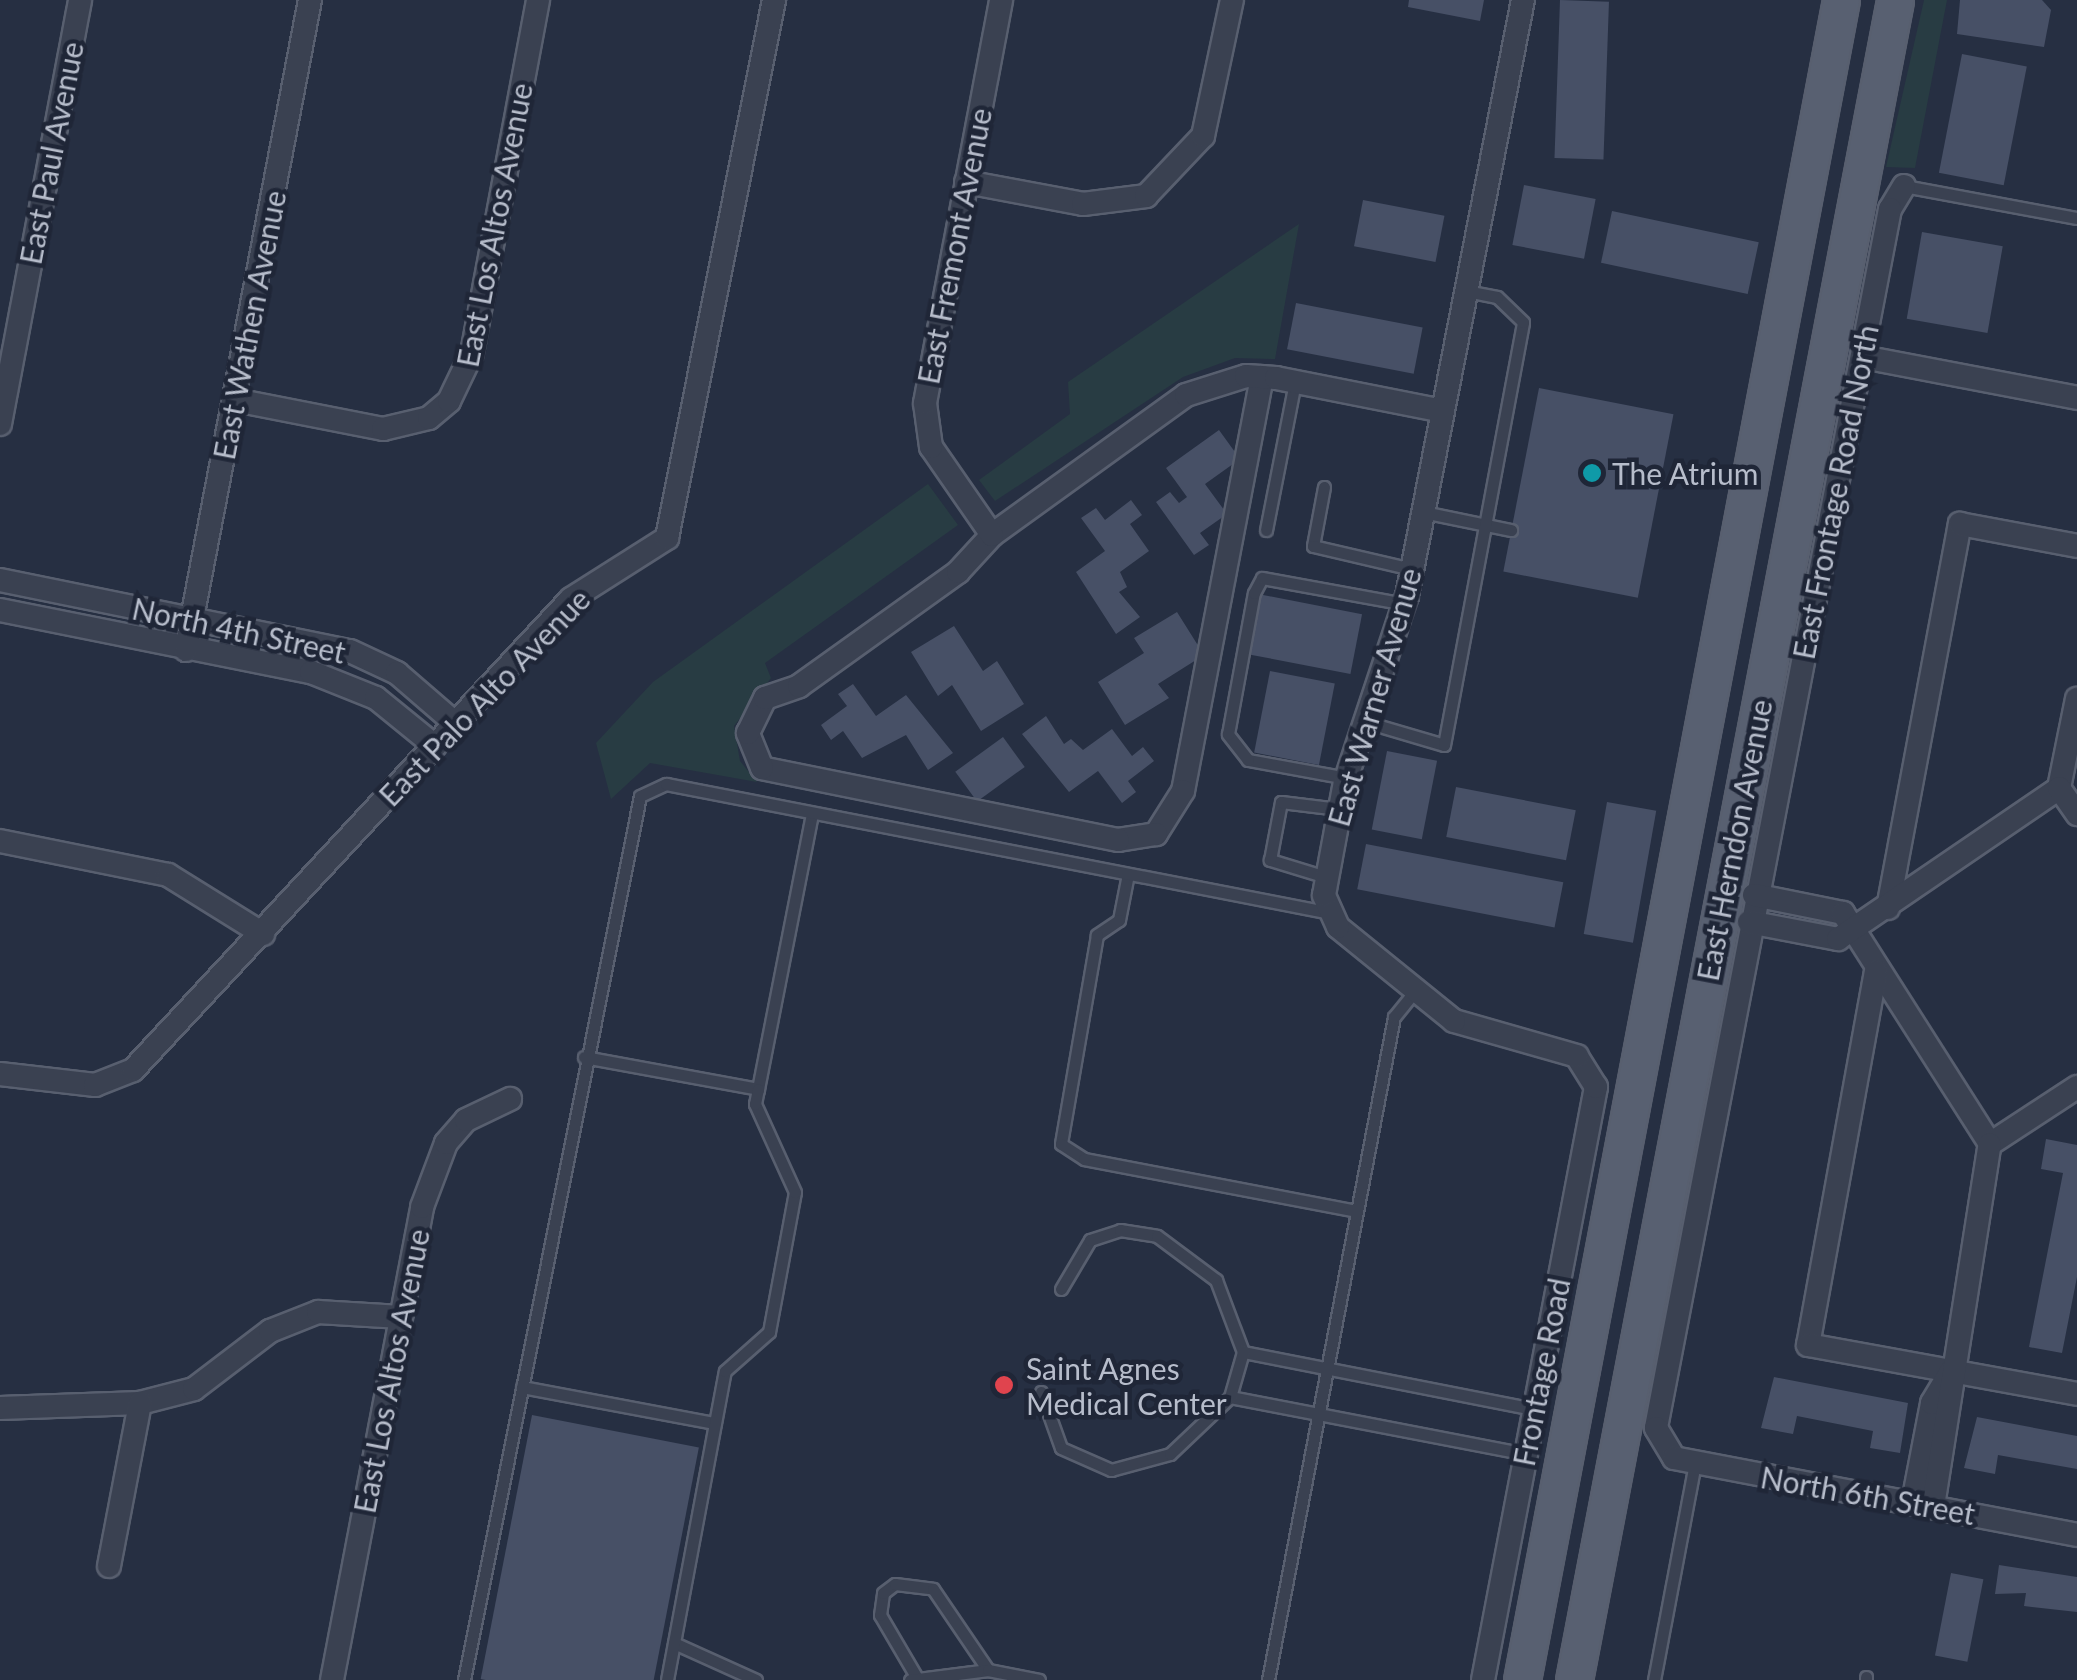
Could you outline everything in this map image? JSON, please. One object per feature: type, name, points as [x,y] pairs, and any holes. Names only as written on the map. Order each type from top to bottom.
[{"type":"main road","name":"East Herndon Avenue","points":[[1522,1680],[1841,0]]},
{"type":"main road","name":"East Herndon Avenue","points":[[1574,1680],[1895,0]]},
{"type":"street","name":"East Paul Avenue","points":[[0,424],[80,0]]},
{"type":"street","name":"East Wathen Avenue","points":[[186,650],[310,0]]},
{"type":"street","name":"East Los Altos Avenue","points":[[235,400],[383,429],[406,428],[449,401],[472,353],[538,0]]},
{"type":"street","name":"East Palo Alto Avenue","points":[[0,1074],[94,1085],[154,1052],[571,600],[667,538],[774,0]]},
{"type":"street","name":"East Fremont Avenue","points":[[992,534],[931,447],[926,422],[1001,0]]},
{"type":"street","points":[[966,182],[1106,206],[1146,196],[1203,136],[1232,0]]},
{"type":"street","name":"East Warner Avenue","points":[[1326,912],[1326,877],[1339,809],[1412,569],[1523,0]]},
{"type":"street","name":"East Frontage Road North","points":[[1662,1449],[1656,1428],[1748,922],[1890,209],[1904,186]]},
{"type":"street","points":[[1863,357],[2076,394]]},
{"type":"street","points":[[1262,377],[1183,791],[1156,834],[1129,842],[772,773],[752,751],[752,716],[765,698],[799,686],[942,584],[992,534],[1186,396],[1225,380],[1262,377],[1442,411]]},
{"type":"street","points":[[1888,908],[1960,524],[2077,546]]},
{"type":"street","name":"North 4th Street","points":[[0,580],[380,663],[456,724]]},
{"type":"street","name":"North 4th Street","points":[[0,610],[342,682],[434,746]]},
{"type":"street","points":[[1748,922],[1838,939],[1888,908],[2059,788],[2077,698]]},
{"type":"street","points":[[2059,788],[2077,814]]},
{"type":"street","points":[[0,842],[168,875],[263,934]]},
{"type":"street","points":[[1754,895],[1843,913],[1856,929],[1876,971],[1990,1144],[1923,1504]]},
{"type":"street","points":[[1326,912],[1416,990]]},
{"type":"street","points":[[1876,971],[1808,1344],[2077,1394]]},
{"type":"street","name":"Frontage Road","points":[[1416,990],[1464,1028],[1588,1066],[1596,1087],[1483,1680]]},
{"type":"street","points":[[1990,1144],[2077,1087]]},
{"type":"street","name":"East Los Altos Avenue","points":[[332,1680],[422,1207],[446,1144],[466,1120],[510,1099]]},
{"type":"street","points":[[0,1408],[140,1403],[194,1389],[270,1331],[318,1312],[401,1316]]},
{"type":"street","points":[[109,1566],[140,1403]]},
{"type":"street","name":"North 6th Street","points":[[1662,1449],[1695,1463],[2077,1535]]},
{"type":"lane","points":[[1904,186],[2077,218]]},
{"type":"lane","points":[[1366,722],[1444,745],[1522,322],[1497,298],[1466,291]]},
{"type":"lane","points":[[1266,530],[1295,382]]},
{"type":"lane","points":[[1324,488],[1313,546],[1412,569]]},
{"type":"lane","points":[[1423,512],[1511,530]]},
{"type":"lane","points":[[1347,778],[1248,760],[1228,734],[1254,593],[1262,578],[1404,604]]},
{"type":"lane","points":[[464,1680],[584,1056],[640,796],[666,784],[1326,912]]},
{"type":"lane","points":[[1326,877],[1270,860],[1282,802],[1339,809]]},
{"type":"lane","points":[[668,1680],[725,1371],[769,1332],[795,1192],[755,1104],[812,813]]},
{"type":"lane","points":[[1128,874],[1119,920],[1096,936],[1059,1132],[1067,1150],[1100,1162],[1356,1211]]},
{"type":"lane","points":[[1268,1680],[1394,1018],[1416,990]]},
{"type":"lane","points":[[584,1056],[758,1088]]},
{"type":"lane","points":[[1041,1392],[1061,1448],[1110,1470],[1170,1454],[1230,1398],[1244,1352],[1216,1280],[1157,1236],[1120,1230],[1090,1240],[1061,1289]]},
{"type":"lane","points":[[1244,1352],[1534,1408]]},
{"type":"lane","points":[[522,1387],[715,1424]]},
{"type":"lane","points":[[1230,1398],[1526,1454]]},
{"type":"lane","points":[[1654,1680],[1695,1463]]},
{"type":"lane","points":[[996,1674],[933,1589],[895,1584],[882,1593],[880,1615],[913,1679],[996,1674],[1040,1680]]},
{"type":"lane","points":[[674,1643],[756,1680]]},
{"type":"shaded area","points":[[1924,0],[1947,0],[1915,168],[1886,167]]},
{"type":"shaded area","points":[[1299,224],[1275,359],[1235,358],[1183,377],[995,501],[979,480],[1070,414],[1068,382]]},
{"type":"shaded area","points":[[928,484],[958,525],[765,663],[771,678],[734,726],[740,761],[757,782],[650,763],[611,799],[596,743],[653,682]]},
{"type":"building","points":[[1409,0],[1484,0],[1480,21],[1408,7]]},
{"type":"building","points":[[1560,0],[1609,2],[1603,160],[1554,158]]},
{"type":"building","points":[[1960,0],[2042,0],[2051,10],[2044,47],[1957,34]]},
{"type":"building","points":[[1962,54],[2027,67],[2004,185],[1939,173]]},
{"type":"building","points":[[1524,185],[1596,199],[1584,259],[1512,245]]},
{"type":"building","points":[[1363,200],[1444,216],[1436,262],[1354,246]]},
{"type":"building","points":[[1612,211],[1759,242],[1748,294],[1601,263]]},
{"type":"building","points":[[1922,232],[2003,246],[1987,333],[1907,319]]},
{"type":"building","points":[[1296,303],[1423,328],[1414,374],[1287,349]]},
{"type":"building","name":"The Atrium","points":[[1539,388],[1673,414],[1638,598],[1503,572]]},
{"type":"building","points":[[1219,430],[1240,459],[1205,484],[1227,514],[1200,533],[1209,545],[1194,555],[1156,502],[1170,492],[1179,503],[1187,497],[1166,468]]},
{"type":"building","points":[[1131,500],[1142,515],[1130,524],[1149,551],[1120,572],[1127,587],[1119,592],[1140,617],[1116,634],[1076,572],[1105,551],[1081,518],[1096,508],[1105,520]]},
{"type":"building","points":[[1258,594],[1362,614],[1350,674],[1246,654]]},
{"type":"building","points":[[1177,612],[1204,655],[1158,684],[1169,698],[1125,725],[1098,682],[1144,653],[1134,638]]},
{"type":"building","points":[[954,626],[983,671],[997,661],[1024,704],[981,731],[952,685],[938,696],[911,652]]},
{"type":"building","points":[[1270,671],[1335,684],[1319,765],[1254,752]]},
{"type":"building","points":[[853,684],[876,716],[906,695],[953,753],[928,770],[906,735],[862,758],[843,731],[831,740],[821,725],[847,706],[838,694]]},
{"type":"building","points":[[1046,716],[1064,744],[1071,739],[1083,750],[1112,729],[1132,756],[1143,747],[1154,761],[1128,781],[1136,792],[1122,803],[1098,771],[1069,792],[1022,734]]},
{"type":"building","points":[[1003,737],[1025,767],[977,802],[955,772]]},
{"type":"building","points":[[1387,751],[1437,761],[1422,839],[1372,830]]},
{"type":"building","points":[[1456,787],[1576,810],[1566,860],[1446,837]]},
{"type":"building","points":[[1607,802],[1656,811],[1633,943],[1584,934]]},
{"type":"building","points":[[1366,844],[1563,882],[1555,928],[1357,889]]},
{"type":"building","points":[[2046,1139],[2077,1145],[2077,1277],[2062,1353],[2029,1347],[2063,1173],[2041,1169]]},
{"type":"building","points":[[1774,1377],[1908,1403],[1900,1453],[1870,1448],[1873,1431],[1797,1416],[1793,1434],[1761,1428]]},
{"type":"building","points":[[532,1415],[699,1447],[654,1680],[481,1679]]},
{"type":"building","points":[[1977,1417],[2077,1436],[2077,1469],[1998,1455],[1995,1474],[1964,1468]]},
{"type":"building","points":[[1999,1565],[2077,1577],[2077,1612],[2024,1606],[2026,1593],[1995,1594]]},
{"type":"building","points":[[1951,1573],[1983,1579],[1967,1662],[1935,1655]]},
{"type":"place","name":"The Atrium","points":[[1592,473]]},
{"type":"place","name":"Saint Agnes Medical Center","points":[[1004,1385]]}]
